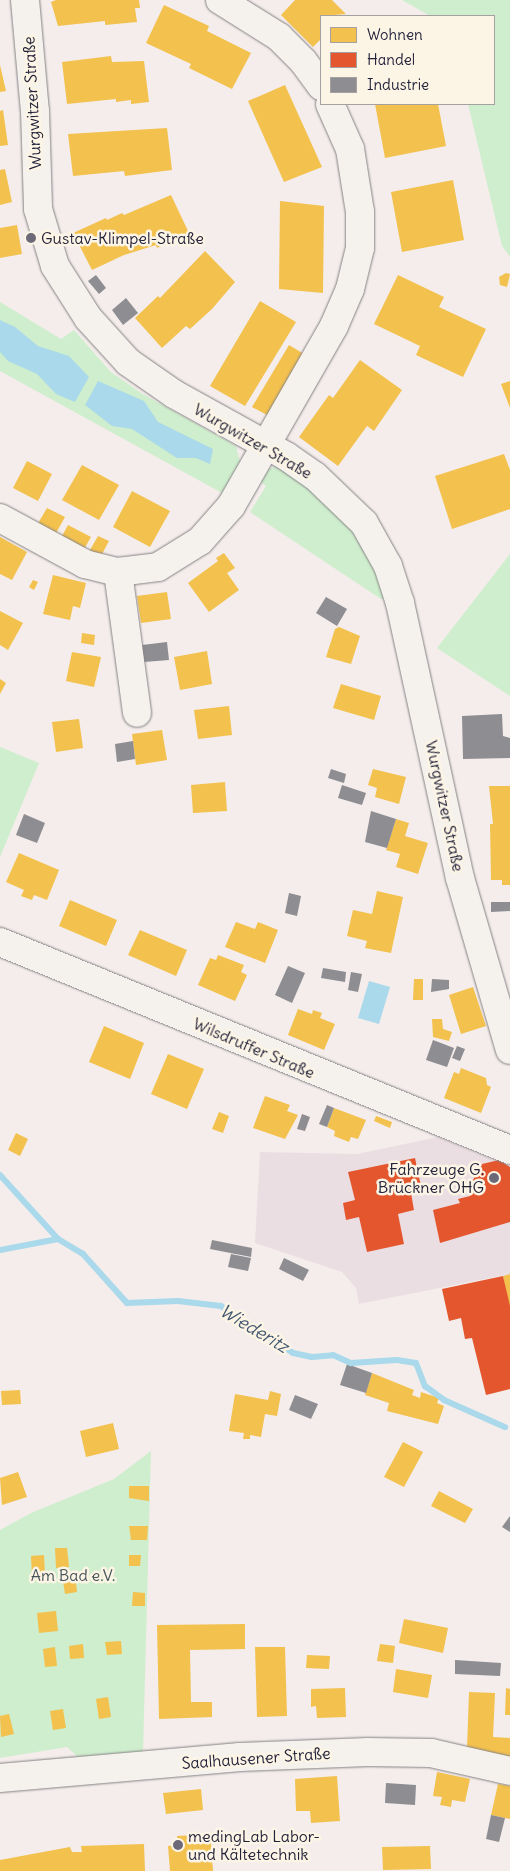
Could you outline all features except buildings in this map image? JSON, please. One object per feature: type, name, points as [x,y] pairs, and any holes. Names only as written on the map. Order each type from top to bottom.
[{"type":"street","name":"Wurgwitzer Straße","points":[[25,0],[34,112],[38,209],[55,266],[88,318],[128,362],[174,394],[315,476],[364,524],[388,566],[400,603],[460,878],[510,1050]]},
{"type":"street","points":[[220,0],[278,37],[303,60],[320,85]]},
{"type":"street","points":[[0,518],[85,564],[118,572],[158,567],[200,541],[231,506],[334,326],[350,289],[360,248],[360,212],[350,149],[330,105]]},
{"type":"street","points":[[118,572],[137,712]]},
{"type":"street","name":"Wilsdruffer Straße","points":[[0,942],[510,1150]]},
{"type":"street","name":"Saalhausener Straße","points":[[0,1778],[240,1757],[341,1752],[431,1753],[510,1771]]},
{"type":"shaded area","points":[[438,1137],[510,1167],[510,1274],[359,1304],[356,1288],[342,1272],[255,1243],[260,1152],[357,1154]]},
{"type":"green space","points":[[402,0],[510,0],[510,257],[502,246],[468,105],[495,105],[495,15],[428,15]]},
{"type":"green space","points":[[0,302],[61,339],[74,330],[111,372],[141,393],[236,446],[240,461],[222,493],[0,371]]},
{"type":"green space","points":[[279,466],[292,472],[359,536],[379,568],[387,599],[381,599],[250,512],[266,486],[257,479],[263,470]]},
{"type":"green space","points":[[510,554],[510,696],[437,648]]},
{"type":"green space","points":[[0,747],[39,763],[0,857]]},
{"type":"green space","name":"Am Bad e.V.","points":[[151,1451],[143,1752],[78,1757],[67,1747],[0,1758],[0,1530],[31,1513],[114,1479]]},
{"type":"water","points":[[0,320],[15,327],[38,346],[69,356],[89,377],[75,402],[56,394],[37,374],[8,361],[0,352]]},
{"type":"water","points":[[98,381],[144,401],[158,422],[213,449],[210,464],[196,458],[177,458],[132,429],[112,426],[85,405]]},
{"type":"water","points":[[369,981],[390,987],[379,1024],[358,1018]]},
{"type":"waterway","name":"Wiederitz","points":[[0,1175],[58,1239],[83,1254],[127,1303],[178,1301],[221,1306],[293,1353],[312,1357],[333,1355],[351,1363],[397,1360],[416,1363],[425,1386],[444,1400],[505,1427]]},
{"type":"waterway","points":[[0,1250],[58,1239]]},
{"type":"place","name":"Gustav-Klimpel-Straße","points":[[31,238]]},
{"type":"place","name":"Fahrzeuge G. Brückner OHG","points":[[494,1178]]},
{"type":"place","name":"medingLab Labor- und Kältetechnik","points":[[178,1845]]}]
